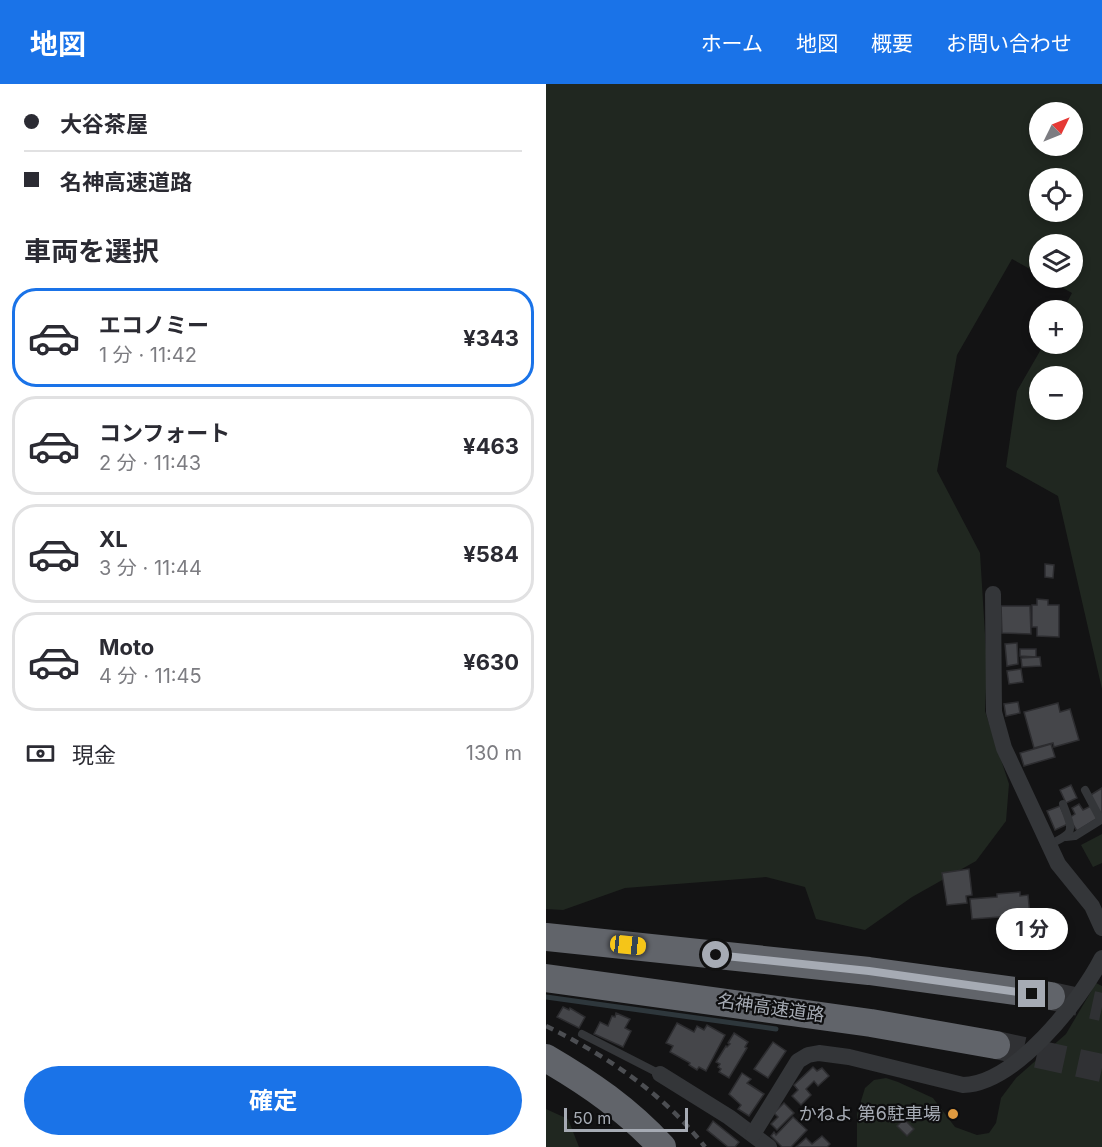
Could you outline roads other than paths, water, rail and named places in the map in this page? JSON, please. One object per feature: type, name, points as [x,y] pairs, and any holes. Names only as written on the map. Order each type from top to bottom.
[{"type":"highway","points":[[546,937],[869,971],[1051,996]]},
{"type":"highway","name":"名神高速道路","points":[[546,978],[871,1023],[996,1045]]},
{"type":"highway","points":[[546,1058],[610,1098],[662,1147]]},
{"type":"street","points":[[993,594],[994,712],[1004,748],[1058,864],[1092,906],[1102,928]]},
{"type":"street","points":[[753,1134],[798,1061],[808,1055],[819,1053],[849,1057],[963,1086],[975,1085],[989,1079],[1038,1042],[1087,986],[1102,958]]},
{"type":"street","points":[[660,1074],[711,1105],[769,1147]]},
{"type":"lane","points":[[1048,845],[1066,837],[1075,836],[1101,820],[1085,790]]},
{"type":"lane","points":[[1063,804],[1071,826],[1071,831],[1066,837]]},
{"type":"lane","points":[[582,1034],[660,1074]]},
{"type":"waterway","points":[[546,997],[776,1029]]},
{"type":"tunnel","points":[[1051,996],[1102,1007]]},
{"type":"tunnel","points":[[996,1045],[1102,1068]]},
{"type":"railway","points":[[546,1026],[612,1063],[653,1093],[705,1147]]},
{"type":"place","name":"かねよ 第6駐車場","points":[[953,1114]]}]
